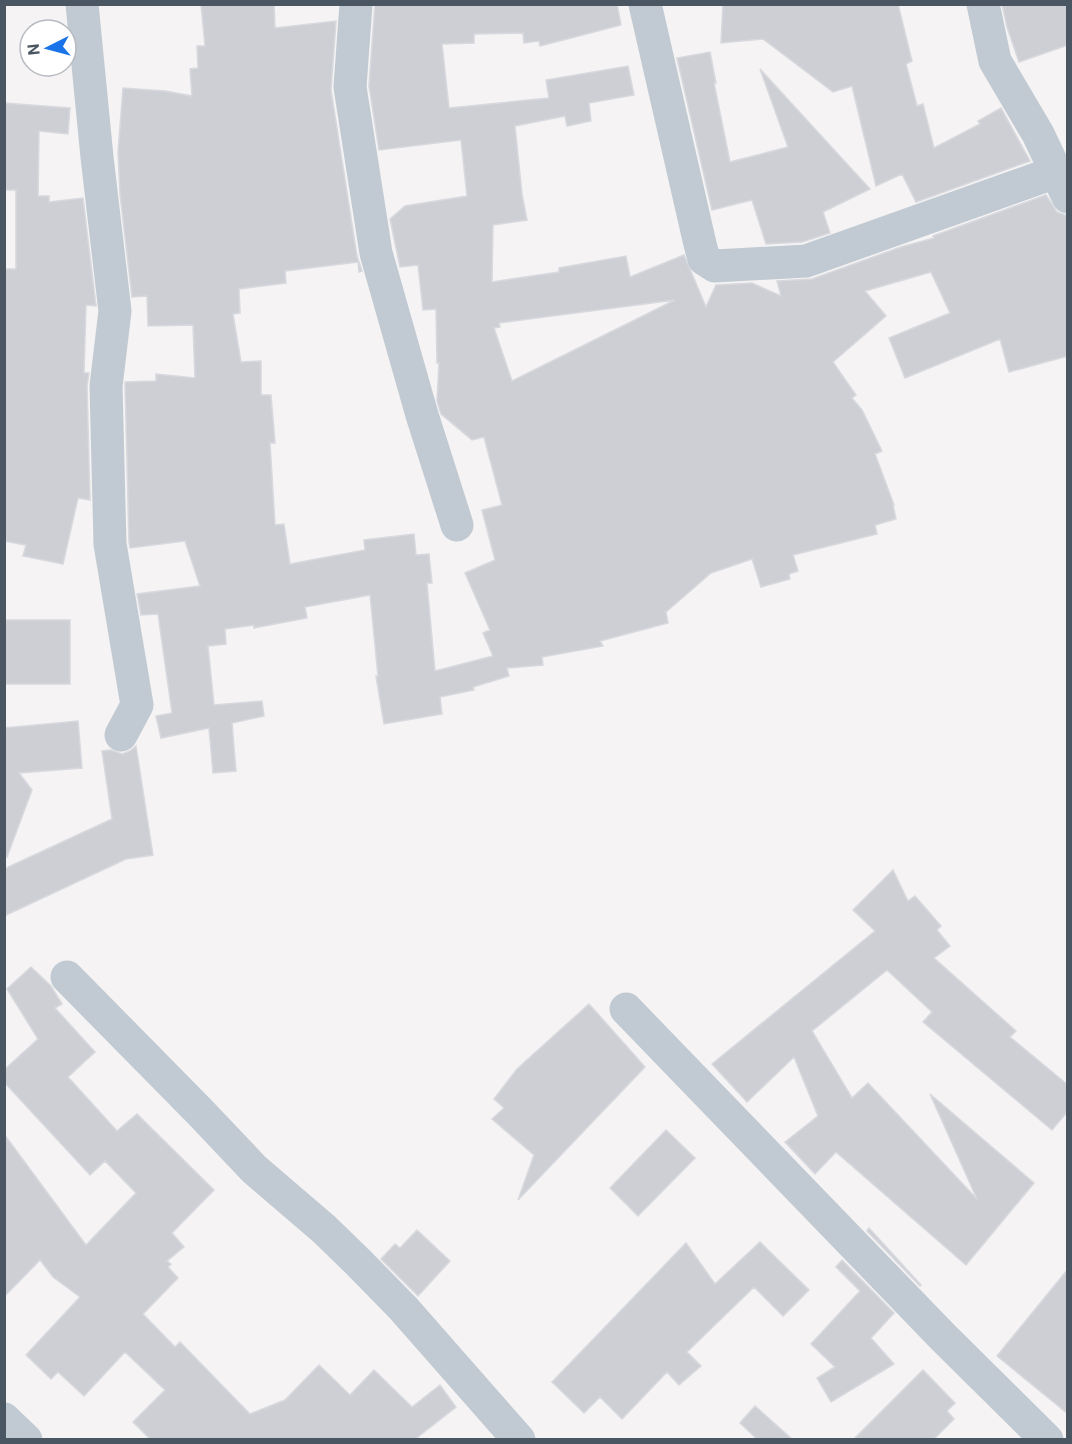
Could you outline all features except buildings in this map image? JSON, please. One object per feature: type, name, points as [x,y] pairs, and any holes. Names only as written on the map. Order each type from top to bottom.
[{"type":"street","points":[[82,4],[115,311],[106,386],[110,544],[137,705],[121,735]]},
{"type":"street","points":[[356,4],[350,87],[376,253],[422,415],[457,525]]},
{"type":"street","points":[[645,4],[699,244],[704,259],[715,266],[806,261],[1062,184],[1038,134],[994,60],[983,4]]},
{"type":"street","points":[[67,977],[254,1169],[324,1229],[403,1308],[519,1440]]},
{"type":"street","points":[[626,1009],[943,1337],[1047,1440]]},
{"type":"street","points":[[4,1419],[26,1440]]}]
